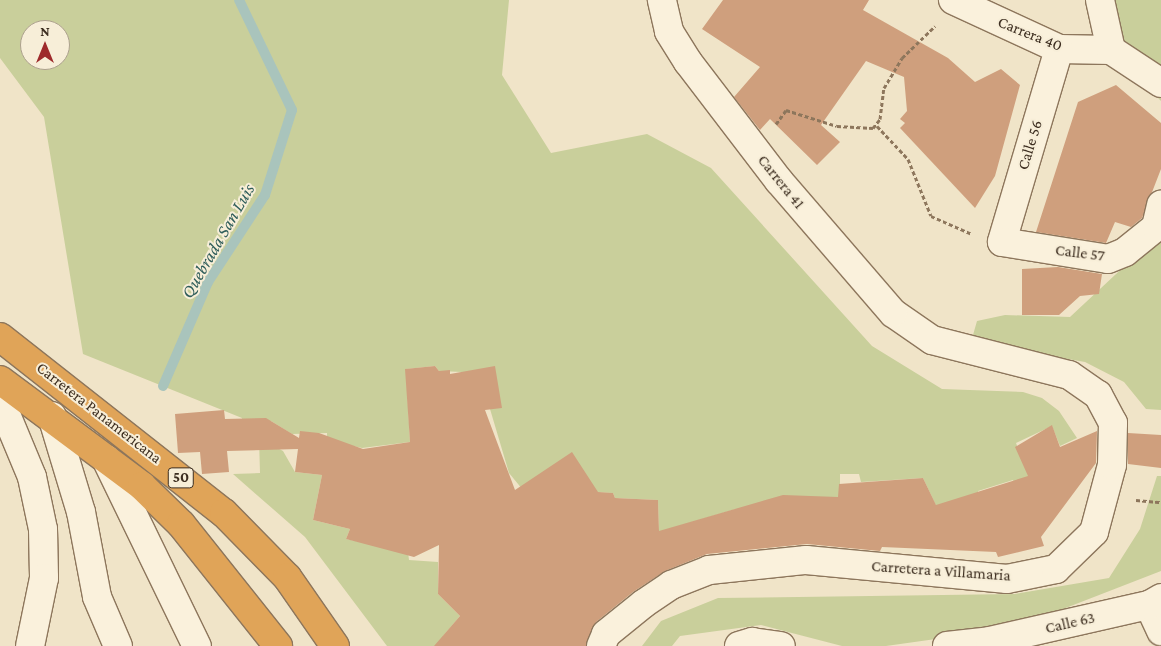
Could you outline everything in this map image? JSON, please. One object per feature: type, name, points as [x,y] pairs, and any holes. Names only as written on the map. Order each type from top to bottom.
[{"type":"highway","name":"Carretera Panamericana","points":[[0,337],[224,513],[287,577],[335,646]]},
{"type":"highway","name":"Carretera Panamericana","points":[[0,380],[52,416],[106,459],[181,524],[278,646]]},
{"type":"street","name":"Carrera 41","points":[[662,0],[669,31],[688,62],[779,181],[893,314],[932,340]]},
{"type":"street","name":"Carrera 40","points":[[952,0],[1059,49],[1111,50]]},
{"type":"street","points":[[1100,0],[1111,50],[1161,83]]},
{"type":"street","name":"Calle 56","points":[[1002,242],[1059,49]]},
{"type":"street","name":"Calle 57","points":[[1002,242],[1108,259],[1126,252],[1156,227],[1161,205]]},
{"type":"street","name":"Carretera a Villamaria","points":[[601,646],[606,634],[643,604],[671,585],[709,570],[806,560],[1007,579],[1056,569],[1077,552],[1094,532],[1112,464],[1113,423],[1098,395],[1069,375],[932,340]]},
{"type":"street","points":[[0,400],[32,477],[43,529],[44,578],[30,646]]},
{"type":"street","points":[[52,416],[81,512],[97,597],[118,646]]},
{"type":"street","points":[[106,459],[197,646]]},
{"type":"street","points":[[1155,602],[1161,631]]},
{"type":"street","name":"Calle 63","points":[[947,646],[991,644],[1155,602]]},
{"type":"street","points":[[739,646],[752,642],[782,646]]},
{"type":"path","points":[[877,126],[884,88],[910,47]]},
{"type":"path","points":[[779,134],[776,124],[786,110],[838,126],[867,130],[877,126]]},
{"type":"path","points":[[877,126],[908,159],[931,216],[949,226],[1002,242]]},
{"type":"green space","points":[[0,0],[509,0],[502,75],[551,153],[647,134],[711,168],[872,346],[942,389],[1023,392],[1042,398],[1059,411],[1077,438],[1060,446],[1052,426],[1016,443],[1030,480],[1020,501],[1013,480],[978,491],[980,504],[941,516],[923,478],[861,482],[859,474],[840,474],[840,524],[736,509],[659,532],[658,500],[615,498],[613,493],[592,492],[532,501],[509,473],[490,409],[462,372],[439,371],[435,366],[406,369],[410,442],[362,448],[327,440],[327,433],[292,434],[271,421],[265,431],[241,427],[242,418],[83,354],[44,117],[0,58]]},
{"type":"green space","points":[[1108,0],[1161,0],[1161,101],[1111,50]]},
{"type":"green space","points":[[1161,232],[1161,410],[1146,409],[1124,382],[1085,362],[971,342],[977,321],[1005,315],[1070,317]]},
{"type":"green space","points":[[259,438],[283,451],[295,472],[322,475],[313,520],[350,529],[346,539],[408,552],[409,560],[438,562],[438,594],[460,616],[443,636],[449,646],[387,646],[305,537],[233,474],[260,473]]},
{"type":"green space","points":[[1157,476],[1161,476],[1161,571],[1014,628],[886,646],[842,646],[761,625],[680,636],[672,646],[642,646],[661,621],[718,598],[1015,594],[1109,578],[1140,529]]},
{"type":"building","points":[[723,0],[869,0],[863,10],[948,58],[975,82],[1001,69],[1020,85],[995,176],[975,208],[900,128],[905,123],[900,119],[907,111],[904,77],[866,61],[821,125],[840,142],[817,165],[770,119],[760,130],[734,97],[760,67],[702,29]]},
{"type":"building","points":[[1116,85],[1161,123],[1161,169],[1142,218],[1131,227],[1115,222],[1106,243],[1036,232],[1078,102]]},
{"type":"building","points":[[1058,267],[1102,274],[1099,294],[1080,296],[1059,315],[1022,315],[1022,269]]},
{"type":"building","points":[[435,366],[439,371],[450,370],[450,374],[495,366],[502,408],[485,410],[515,490],[572,452],[598,492],[613,493],[615,498],[658,500],[659,531],[783,495],[838,497],[839,484],[923,478],[936,505],[1028,476],[1015,447],[1052,425],[1060,447],[1097,431],[1096,463],[1041,537],[1044,546],[998,557],[996,552],[882,547],[880,551],[807,544],[707,554],[665,571],[633,592],[596,622],[586,646],[434,646],[460,616],[438,594],[439,545],[414,557],[346,539],[350,529],[313,520],[322,475],[295,472],[298,449],[227,451],[229,472],[202,474],[200,452],[178,453],[175,414],[224,410],[225,419],[266,418],[299,438],[300,431],[319,433],[363,449],[410,442],[405,369]]},
{"type":"building","points":[[1128,433],[1161,435],[1161,468],[1128,464]]},
{"type":"waterway","name":"Quebrada San Luis","points":[[163,386],[208,282],[265,195],[292,110],[239,0]]}]
